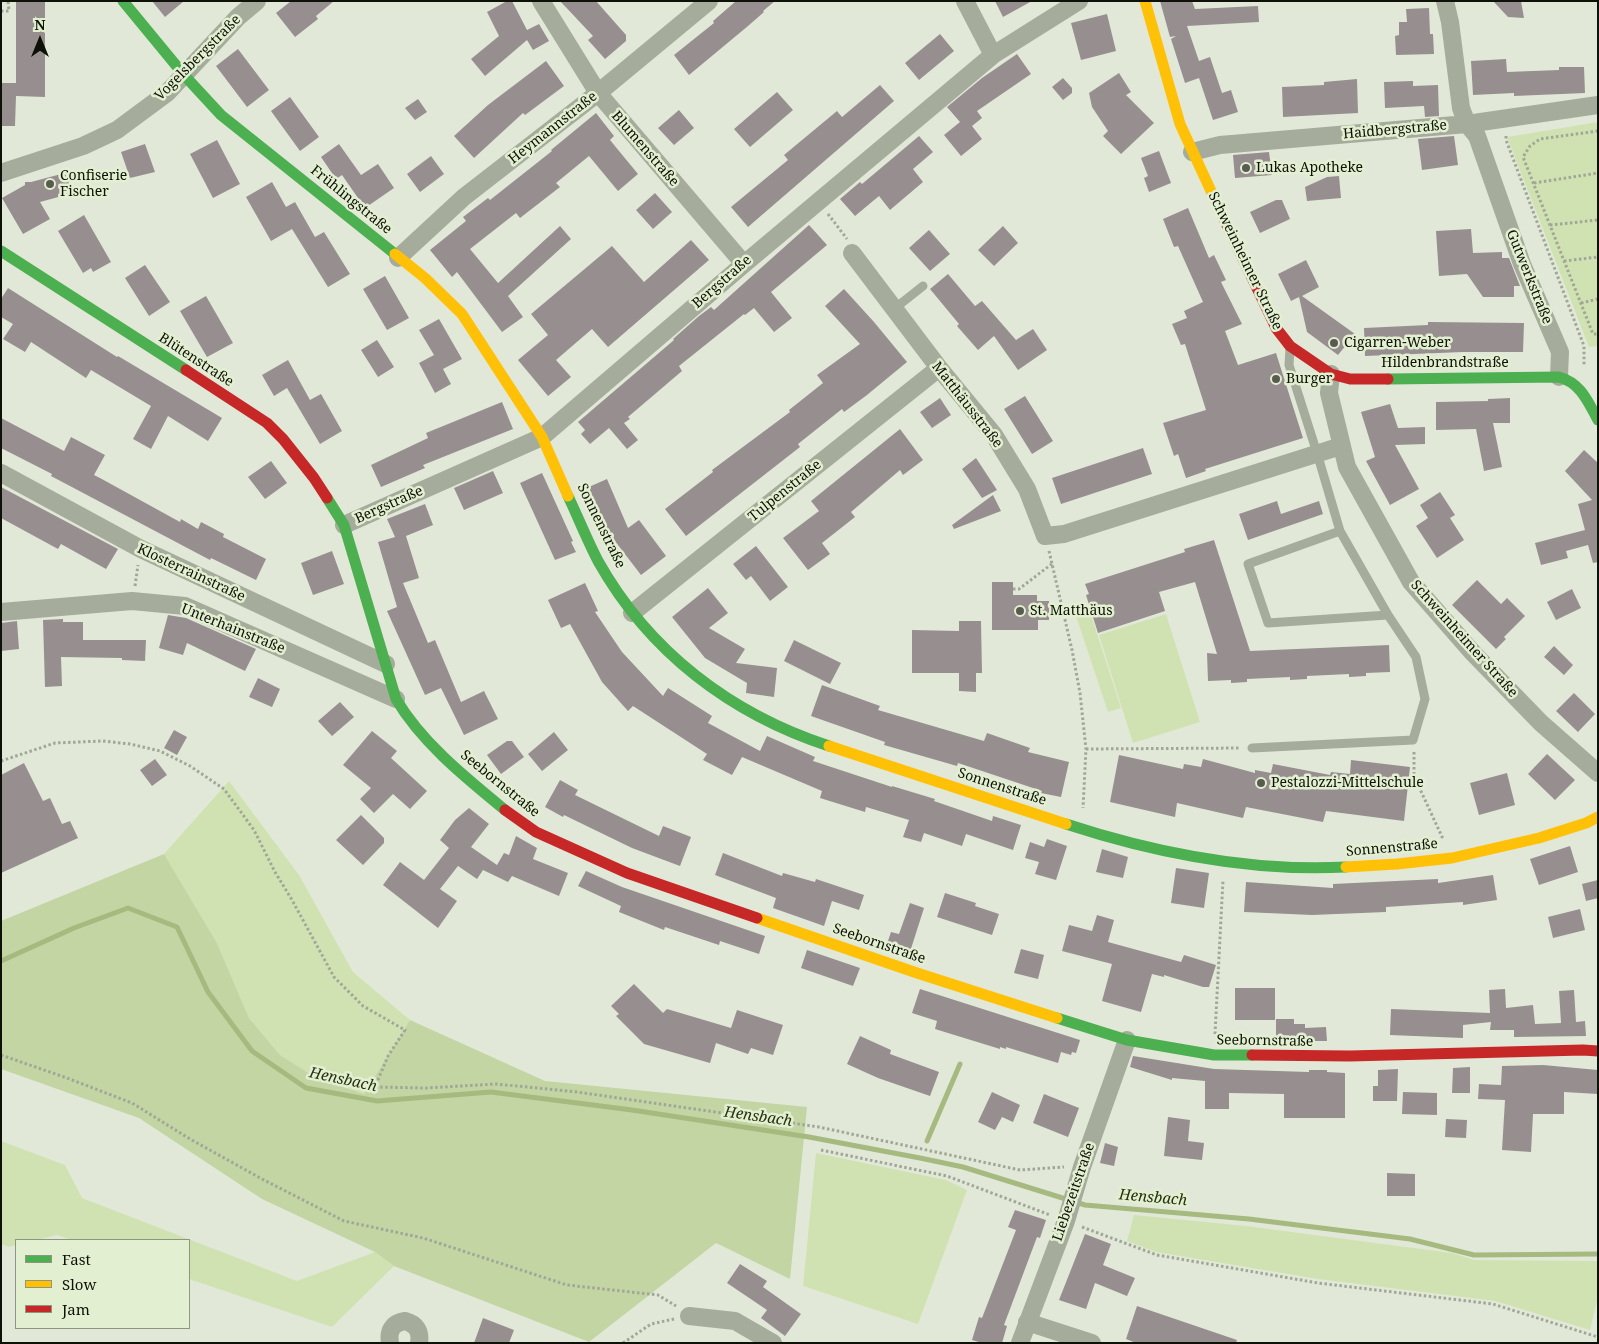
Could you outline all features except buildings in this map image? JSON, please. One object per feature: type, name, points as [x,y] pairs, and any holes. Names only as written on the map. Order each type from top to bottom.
[{"type":"street","name":"Frühlingstraße","points":[[122,1],[184,75],[221,115],[425,278],[462,314],[542,437]]},
{"type":"street","name":"Vogelsbergstraße","points":[[1,174],[83,146],[117,130],[167,93],[238,17],[257,1]]},
{"type":"street","name":"Blumenstraße","points":[[540,1],[598,94],[744,264]]},
{"type":"street","name":"Heymannstraße","points":[[398,258],[464,197],[598,94],[709,1]]},
{"type":"street","points":[[965,1],[993,55]]},
{"type":"street","name":"Bergstraße","points":[[344,525],[542,437],[993,55],[1079,1]]},
{"type":"street","name":"Schweinheimer Straße","points":[[1144,1],[1180,124],[1192,152],[1276,328],[1290,346],[1331,374],[1329,393],[1347,467],[1411,582],[1473,653],[1534,716],[1598,773]]},
{"type":"street","name":"Gutwerkstraße","points":[[1445,1],[1450,22],[1461,108],[1467,124],[1477,136],[1522,264],[1560,352],[1559,377]]},
{"type":"street","name":"Haidbergstraße","points":[[1192,152],[1220,145],[1467,124],[1598,105]]},
{"type":"street","name":"Blütenstraße","points":[[1,252],[267,424],[283,439],[314,478],[344,525]]},
{"type":"street","name":"Matthäusstraße","points":[[852,253],[939,368],[994,435],[1027,489],[1044,536]]},
{"type":"street","name":"Tulpenstraße","points":[[632,613],[939,368]]},
{"type":"street","name":"Hildenbrandstraße","points":[[1331,374],[1350,379],[1559,377]]},
{"type":"street","points":[[1559,377],[1567,379],[1579,388],[1598,420]]},
{"type":"street","name":"Sonnenstraße","points":[[542,437],[598,561],[632,613],[650,635],[673,658],[722,696],[761,717],[814,741],[1082,829],[1150,848],[1224,860],[1281,866],[1340,867],[1397,864],[1452,858],[1539,838],[1586,823],[1598,817]]},
{"type":"street","points":[[1044,536],[1064,534],[1341,446]]},
{"type":"street","name":"Klosterrainstraße","points":[[1,473],[141,550],[386,664]]},
{"type":"street","name":"Seebornstraße","points":[[344,525],[396,699],[402,709],[445,758],[511,815],[536,832],[626,873],[917,973],[1127,1040],[1214,1056],[1350,1056],[1598,1051]]},
{"type":"street","name":"Unterhainstraße","points":[[1,612],[132,601],[185,606],[396,699]]},
{"type":"street","name":"Liebezeitstraße","points":[[1020,1343],[1066,1221],[1082,1167],[1127,1040]]},
{"type":"street","points":[[689,1316],[735,1321],[773,1343]]},
{"type":"street","points":[[390,1343],[388,1336],[390,1330],[394,1325],[404,1321],[416,1326],[419,1331],[419,1343]]},
{"type":"street","points":[[1027,1322],[1092,1343]]},
{"type":"lane","points":[[894,309],[923,286]]},
{"type":"lane","points":[[1252,748],[1414,740],[1425,699],[1416,657],[1388,615],[1340,531],[1318,453],[1289,365],[1290,346]]},
{"type":"lane","points":[[1340,531],[1248,564],[1268,624],[1388,615]]},
{"type":"path","points":[[1,10],[8,10],[8,1]]},
{"type":"path","points":[[1509,118],[1506,140],[1584,346],[1585,374]]},
{"type":"path","points":[[1598,131],[1540,139],[1530,146],[1524,157],[1593,334],[1598,334]]},
{"type":"path","points":[[1534,183],[1598,173]]},
{"type":"path","points":[[819,201],[852,246],[852,253]]},
{"type":"path","points":[[1550,225],[1598,220]]},
{"type":"path","points":[[1564,261],[1598,257]]},
{"type":"path","points":[[1581,303],[1598,299]]},
{"type":"path","points":[[1044,536],[1053,563],[1080,693],[1086,749],[1082,829]]},
{"type":"path","points":[[132,601],[141,550]]},
{"type":"path","points":[[1013,589],[1019,589],[1053,563]]},
{"type":"path","points":[[1414,740],[1414,776],[1452,858]]},
{"type":"path","points":[[1,761],[55,743],[103,741],[130,744],[160,752],[190,766],[224,789],[254,830],[275,872],[334,977],[363,1006],[405,1030],[388,1056],[374,1087],[426,1088],[496,1084],[577,1092],[819,1127],[1020,1170],[1082,1167]]},
{"type":"path","points":[[1086,749],[1252,748]]},
{"type":"path","points":[[1214,1056],[1224,860]]},
{"type":"path","points":[[1,1055],[67,1078],[132,1104],[246,1170],[344,1221],[423,1238],[567,1285],[658,1295],[689,1316]]},
{"type":"path","points":[[821,1150],[947,1176],[1066,1221]]},
{"type":"path","points":[[1089,1230],[1157,1255],[1318,1284],[1493,1304],[1598,1337]]},
{"type":"path","points":[[623,1343],[651,1324],[689,1316]]},
{"type":"green space","points":[[1598,122],[1598,346],[1589,347],[1507,137]]},
{"type":"green space","points":[[1090,612],[1121,708],[1108,712],[1076,616]]},
{"type":"green space","points":[[1166,614],[1200,722],[1133,743],[1099,635]]},
{"type":"green space","points":[[229,781],[299,875],[353,972],[410,1020],[364,1094],[315,1077],[280,1055],[249,1018],[217,943],[164,854]]},
{"type":"green space","points":[[164,854],[217,943],[249,1018],[280,1055],[315,1077],[364,1094],[410,1020],[545,1081],[807,1107],[790,1279],[716,1243],[589,1342],[394,1266],[375,1252],[262,1199],[139,1118],[1,1069],[1,921]]},
{"type":"green space","points":[[1,1141],[65,1165],[82,1198],[188,1239],[69,1239],[57,1235],[41,1239],[15,1239],[15,1245],[9,1247],[1,1244]]},
{"type":"green space","points":[[816,1153],[946,1180],[967,1190],[918,1324],[803,1286]]},
{"type":"green space","points":[[1134,1215],[1246,1226],[1452,1253],[1474,1260],[1598,1261],[1598,1297],[1590,1330],[1495,1301],[1318,1279],[1156,1252],[1127,1241]]},
{"type":"green space","points":[[190,1240],[297,1281],[375,1252],[394,1266],[332,1327],[190,1279]]},
{"type":"waterway","name":"Hensbach","points":[[1,961],[74,928],[128,908],[177,927],[208,992],[252,1051],[306,1088],[377,1101],[491,1092],[632,1110],[809,1137],[963,1167],[1085,1205],[1249,1219],[1410,1239],[1474,1255],[1598,1254]]},
{"type":"waterway","points":[[927,1141],[960,1064]]},
{"type":"traffic: fast","points":[[123,1],[184,75],[221,115],[395,254]]},
{"type":"traffic: fast","points":[[1,251],[186,370]]},
{"type":"traffic: fast","points":[[1388,379],[1559,377],[1578,388],[1598,420]]},
{"type":"traffic: fast","points":[[568,496],[598,561],[619,594],[642,624],[668,651],[696,676],[726,697],[793,733],[829,746]]},
{"type":"traffic: fast","points":[[327,498],[344,525],[396,699],[432,745],[460,772],[505,810]]},
{"type":"traffic: fast","points":[[1066,824],[1134,844],[1204,858],[1275,866],[1346,867]]},
{"type":"traffic: fast","points":[[1057,1018],[1127,1040],[1214,1055],[1252,1055]]},
{"type":"traffic: slow","points":[[1145,1],[1180,124],[1223,217]]},
{"type":"traffic: slow","points":[[395,254],[425,278],[462,314],[542,437],[568,496]]},
{"type":"traffic: slow","points":[[829,746],[1066,824]]},
{"type":"traffic: slow","points":[[1346,867],[1452,858],[1539,838],[1586,823],[1598,817]]},
{"type":"traffic: slow","points":[[757,918],[917,973],[1057,1018]]},
{"type":"traffic: jam","points":[[1223,217],[1276,328],[1290,346],[1331,374],[1350,379],[1388,379]]},
{"type":"traffic: jam","points":[[186,370],[267,423],[283,439],[314,478],[327,498]]},
{"type":"traffic: jam","points":[[505,810],[536,832],[627,873],[757,918]]},
{"type":"traffic: jam","points":[[1252,1055],[1350,1056],[1598,1051]]},
{"type":"place","name":"Lukas Apotheke","points":[[1246,168]]},
{"type":"place","name":"Confiserie Fischer","points":[[50,184]]},
{"type":"place","name":"Cigarren-Weber","points":[[1334,343]]},
{"type":"place","name":"Burger","points":[[1276,379]]},
{"type":"place","name":"St. Matthäus","points":[[1020,611]]},
{"type":"place","name":"Pestalozzi-Mittelschule","points":[[1261,783]]}]
